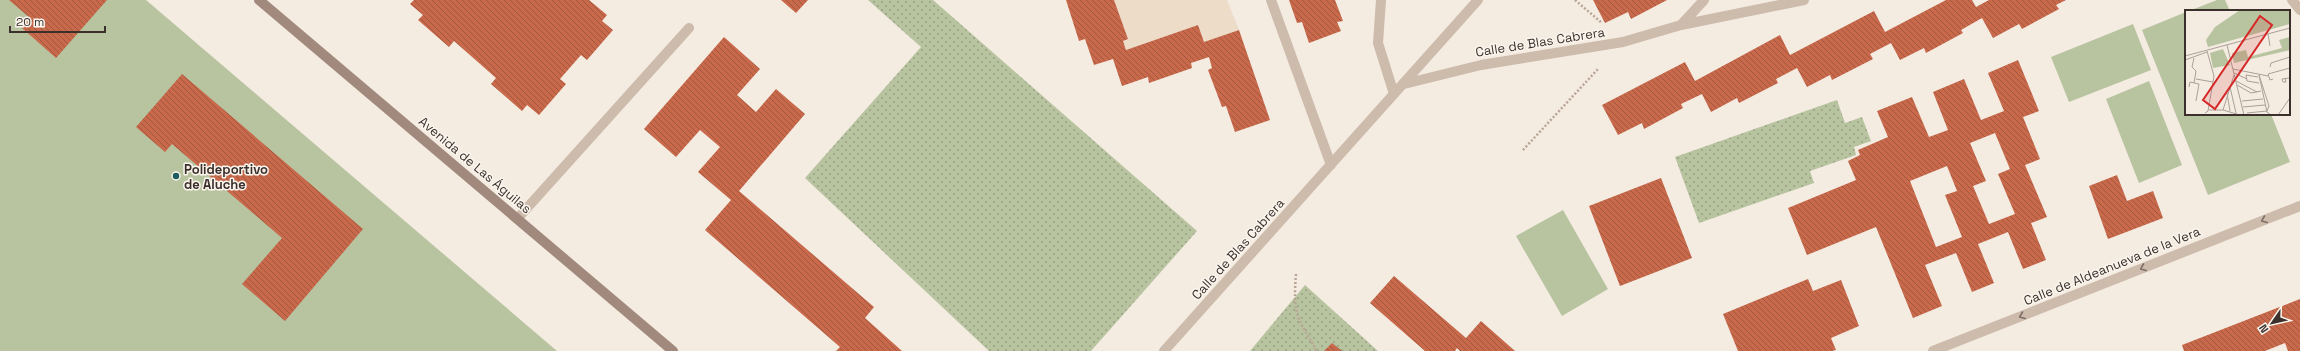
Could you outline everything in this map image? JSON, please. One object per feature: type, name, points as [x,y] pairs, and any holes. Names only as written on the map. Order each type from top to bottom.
[{"type":"street","name":"Avenida de Las Águilas","points":[[259,0],[518,218],[673,351]]},
{"type":"street","points":[[1271,0],[1331,165]]},
{"type":"street","points":[[1381,0],[1378,43],[1394,94]]},
{"type":"street","name":"Calle de Blas Cabrera","points":[[1164,351],[1478,0]]},
{"type":"street","points":[[1681,26],[1704,0]]},
{"type":"street","name":"Calle de Blas Cabrera","points":[[1404,84],[1454,70],[1623,42],[1681,26],[1804,0]]},
{"type":"street","points":[[2292,0],[2300,10]]},
{"type":"street","points":[[518,218],[689,28]]},
{"type":"street","name":"Calle de Aldeanueva de la Vera","points":[[1933,351],[2300,206]]},
{"type":"path","points":[[1523,150],[1623,42],[1575,0]]},
{"type":"path","points":[[1296,274],[1294,303],[1302,326],[1316,349],[1314,351]]},
{"type":"green space","name":"Polideportivo de Aluche","points":[[0,0],[146,0],[557,351],[0,351]]},
{"type":"green space","points":[[868,0],[933,0],[1197,231],[1091,351],[989,351],[805,178],[921,47]]},
{"type":"green space","points":[[2217,0],[2225,0],[2230,10],[2192,10]]},
{"type":"green space","points":[[2185,12],[2185,115],[2271,115],[2290,162],[2208,195],[2142,30]]},
{"type":"green space","points":[[2133,24],[2151,70],[2069,102],[2051,57]]},
{"type":"green space","points":[[2149,81],[2182,165],[2139,183],[2106,99]]},
{"type":"green space","points":[[1837,100],[1845,123],[1862,117],[1871,141],[1854,147],[1856,155],[1810,171],[1814,183],[1699,223],[1675,157]]},
{"type":"green space","points":[[1563,210],[1608,289],[1562,316],[1516,236]]},
{"type":"green space","points":[[1305,285],[1378,351],[1250,351]]},
{"type":"shaded area","points":[[1114,0],[1227,0],[1239,30],[1204,42],[1198,25],[1126,50],[1123,41],[1128,39]]},
{"type":"building","points":[[9,0],[107,0],[56,58],[22,28],[30,18]]},
{"type":"building","points":[[414,0],[589,0],[607,15],[602,21],[613,30],[587,60],[581,55],[560,79],[566,84],[539,115],[527,105],[522,111],[491,84],[496,78],[454,41],[449,47],[418,20],[423,15],[410,4]]},
{"type":"building","points":[[781,0],[808,0],[796,13]]},
{"type":"building","points":[[1066,0],[1114,0],[1128,39],[1123,41],[1126,50],[1198,25],[1204,42],[1239,30],[1270,120],[1235,132],[1226,106],[1222,107],[1208,70],[1212,68],[1209,57],[1191,63],[1192,68],[1149,83],[1148,77],[1122,86],[1113,59],[1094,65],[1085,39],[1079,41]]},
{"type":"building","points":[[1289,0],[1335,0],[1343,21],[1337,22],[1341,31],[1309,43],[1302,22],[1297,23]]},
{"type":"building","points":[[1593,0],[1667,0],[1631,19],[1628,12],[1605,23]]},
{"type":"building","points":[[1946,0],[1972,0],[1976,7],[1989,0],[2066,0],[2056,5],[2059,9],[2022,29],[2019,24],[1993,38],[1982,18],[1961,30],[1963,33],[1926,53],[1924,48],[1900,60],[1891,43],[1870,54],[1873,59],[1832,80],[1830,75],[1807,87],[1797,68],[1776,79],[1778,83],[1739,103],[1737,98],[1711,112],[1702,94],[1681,104],[1683,108],[1644,129],[1642,123],[1618,135],[1602,105],[1685,62],[1695,81],[1780,35],[1790,55],[1874,11],[1885,32]]},
{"type":"building","points":[[724,37],[760,69],[737,95],[756,112],[776,89],[805,114],[739,191],[874,307],[865,318],[902,351],[836,351],[840,347],[705,230],[731,200],[698,172],[720,147],[700,130],[676,157],[644,129]]},
{"type":"building","points":[[2018,60],[2039,111],[2023,117],[2040,159],[2025,165],[2047,217],[2031,223],[2046,260],[2023,269],[2008,232],[1978,244],[1994,283],[1972,292],[1956,253],[1925,265],[1942,306],[1913,318],[1876,227],[1807,255],[1788,208],[1856,180],[1848,161],[1860,155],[1858,150],[1888,137],[1877,111],[1912,97],[1929,137],[1948,130],[1933,92],[1964,79],[1981,120],[2004,111],[1988,73]],"holes":[[[1995,133],[2010,169],[1998,174],[2015,214],[1989,224],[1973,186],[1986,181],[1970,143]],[[1947,166],[1957,191],[1945,195],[1962,237],[1936,247],[1910,181]]]},
{"type":"building","points":[[182,74],[363,229],[285,321],[242,284],[282,238],[172,144],[165,152],[136,127]]},
{"type":"building","points":[[2117,175],[2127,201],[2153,191],[2163,218],[2108,239],[2089,186]]},
{"type":"building","points":[[1661,178],[1692,258],[1620,286],[1589,206]]},
{"type":"building","points":[[1394,276],[1466,338],[1481,321],[1515,351],[1460,351],[1457,348],[1455,351],[1425,351],[1370,303]]},
{"type":"building","points":[[1808,279],[1813,291],[1841,280],[1859,326],[1831,338],[1836,350],[1738,351],[1723,314]]},
{"type":"building","points":[[2300,299],[2300,351],[2288,351],[2285,343],[2265,351],[2184,351],[2182,345]]},
{"type":"building","points":[[1332,343],[1342,351],[1324,351]]},
{"type":"place","name":"Polideportivo de Aluche","points":[[176,176]]}]
